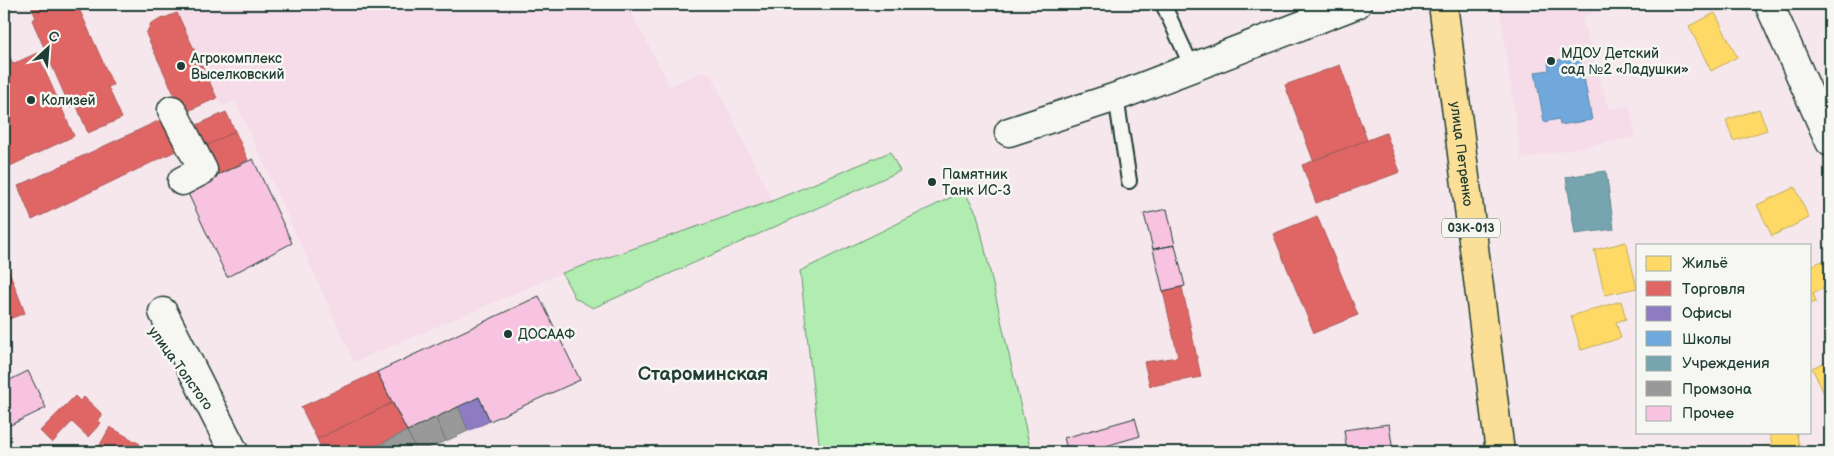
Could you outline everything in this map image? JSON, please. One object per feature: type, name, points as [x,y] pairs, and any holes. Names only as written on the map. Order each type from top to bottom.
[{"type":"main road","name":"улица Петренко","points":[[1443,4],[1500,452]]},
{"type":"street","points":[[1009,132],[1116,98],[1357,4]]},
{"type":"street","points":[[1769,4],[1830,142]]},
{"type":"street","points":[[172,110],[203,170],[182,181]]},
{"type":"street","name":"улица Толстого","points":[[154,316],[216,416],[234,452]]},
{"type":"lane","points":[[1163,4],[1192,67]]},
{"type":"lane","points":[[1116,98],[1129,181]]},
{"type":"shaded area","points":[[172,4],[627,4],[670,86],[701,72],[711,74],[772,201],[562,273],[354,362],[235,101],[221,107]]},
{"type":"shaded area","name":"МДОУ Детский сад №2 «Ладушки»","points":[[1499,4],[1625,4],[1582,17],[1609,109],[1630,105],[1636,137],[1521,159]]},
{"type":"green space","points":[[890,152],[900,171],[593,308],[575,298],[562,273],[772,201]]},
{"type":"green space","points":[[964,191],[977,214],[1031,452],[820,452],[800,271]]},
{"type":"building: Жильё","points":[[1715,13],[1737,57],[1711,71],[1689,26]]},
{"type":"building: Жильё","points":[[1759,109],[1767,130],[1733,141],[1726,120]]},
{"type":"building: Жильё","points":[[1795,187],[1809,218],[1772,236],[1757,205]]},
{"type":"building: Жильё","points":[[1626,242],[1636,288],[1605,295],[1594,250]]},
{"type":"building: Жильё","points":[[1825,260],[1830,272],[1830,286],[1813,293],[1816,302],[1812,303],[1812,265]]},
{"type":"building: Жильё","points":[[1621,301],[1626,319],[1616,322],[1621,338],[1581,350],[1571,316]]},
{"type":"building: Жильё","points":[[1830,360],[1830,401],[1828,402],[1812,368]]},
{"type":"building: Жильё","points":[[1769,434],[1796,434],[1801,452],[1744,452],[1772,445]]},
{"type":"building: Жильё","points":[[1691,448],[1692,452],[1665,452]]},
{"type":"building: Торговля","points":[[30,4],[77,4],[113,85],[108,87],[122,118],[88,133],[76,104],[70,107],[32,20],[36,18]]},
{"type":"building: Торговля","name":"Агрокомплекс Выселковский","points":[[177,13],[217,98],[188,111],[179,105],[146,34],[151,23]]},
{"type":"building: Торговля","name":"Колизей","points":[[8,53],[13,64],[37,53],[74,136],[8,167],[4,159],[4,55]]},
{"type":"building: Торговля","points":[[1340,65],[1367,140],[1313,160],[1285,85]]},
{"type":"building: Торговля","points":[[226,112],[235,131],[201,149],[190,128]]},
{"type":"building: Торговля","points":[[169,116],[184,147],[32,220],[18,186]]},
{"type":"building: Торговля","points":[[235,131],[248,160],[214,176],[201,149]]},
{"type":"building: Торговля","points":[[1386,133],[1400,172],[1316,203],[1302,165]]},
{"type":"building: Торговля","points":[[1317,216],[1358,315],[1314,333],[1273,234]]},
{"type":"building: Торговля","points":[[4,258],[25,313],[4,321]]},
{"type":"building: Торговля","points":[[1182,287],[1201,377],[1150,386],[1144,362],[1178,357],[1163,291]]},
{"type":"building: Торговля","points":[[377,372],[392,403],[317,439],[301,407]]},
{"type":"building: Торговля","points":[[75,396],[80,401],[84,397],[103,415],[98,420],[101,423],[88,437],[72,422],[52,443],[40,431]]},
{"type":"building: Торговля","points":[[392,403],[407,431],[364,452],[323,452],[317,439]]},
{"type":"building: Торговля","points":[[110,427],[140,444],[135,452],[96,452]]},
{"type":"building: Торговля","points":[[165,448],[187,448],[187,452],[165,452]]},
{"type":"building: Офисы","points":[[479,397],[490,421],[468,431],[458,406]]},
{"type":"building: Школы","points":[[1580,56],[1592,120],[1560,125],[1559,119],[1544,122],[1535,72],[1549,70],[1548,62]]},
{"type":"building: Учреждения","points":[[1606,171],[1614,229],[1575,234],[1566,177]]},
{"type":"building: Промзона","points":[[458,406],[468,431],[446,441],[435,416]]},
{"type":"building: Промзона","points":[[435,416],[446,441],[417,452],[407,431]]},
{"type":"building: Промзона","points":[[407,431],[417,452],[377,452],[375,447]]},
{"type":"building: Прочее","points":[[253,159],[292,243],[227,277],[186,189]]},
{"type":"building: Прочее","points":[[1167,209],[1175,245],[1153,249],[1144,214]]},
{"type":"building: Прочее","points":[[1175,245],[1185,286],[1163,291],[1153,249]]},
{"type":"building: Прочее","name":"ДОСААФ","points":[[539,296],[580,380],[490,421],[479,397],[407,431],[377,372]]},
{"type":"building: Прочее","points":[[28,371],[46,408],[4,428],[4,383]]},
{"type":"building: Прочее","points":[[1135,418],[1140,436],[1085,452],[1068,452],[1064,438]]},
{"type":"building: Прочее","points":[[1389,424],[1393,452],[1347,452],[1344,430]]},
{"type":"place","name":"МДОУ Детский сад №2 «Ладушки»","points":[[1551,61]]},
{"type":"place","name":"Агрокомплекс Выселковский","points":[[181,66]]},
{"type":"place","name":"Колизей","points":[[31,100]]},
{"type":"place","name":"Памятник Танк ИС-3","points":[[932,182]]},
{"type":"place","name":"ДОСААФ","points":[[508,334]]},
{"type":"district","name":"Староминская","points":[[703,373]]}]
